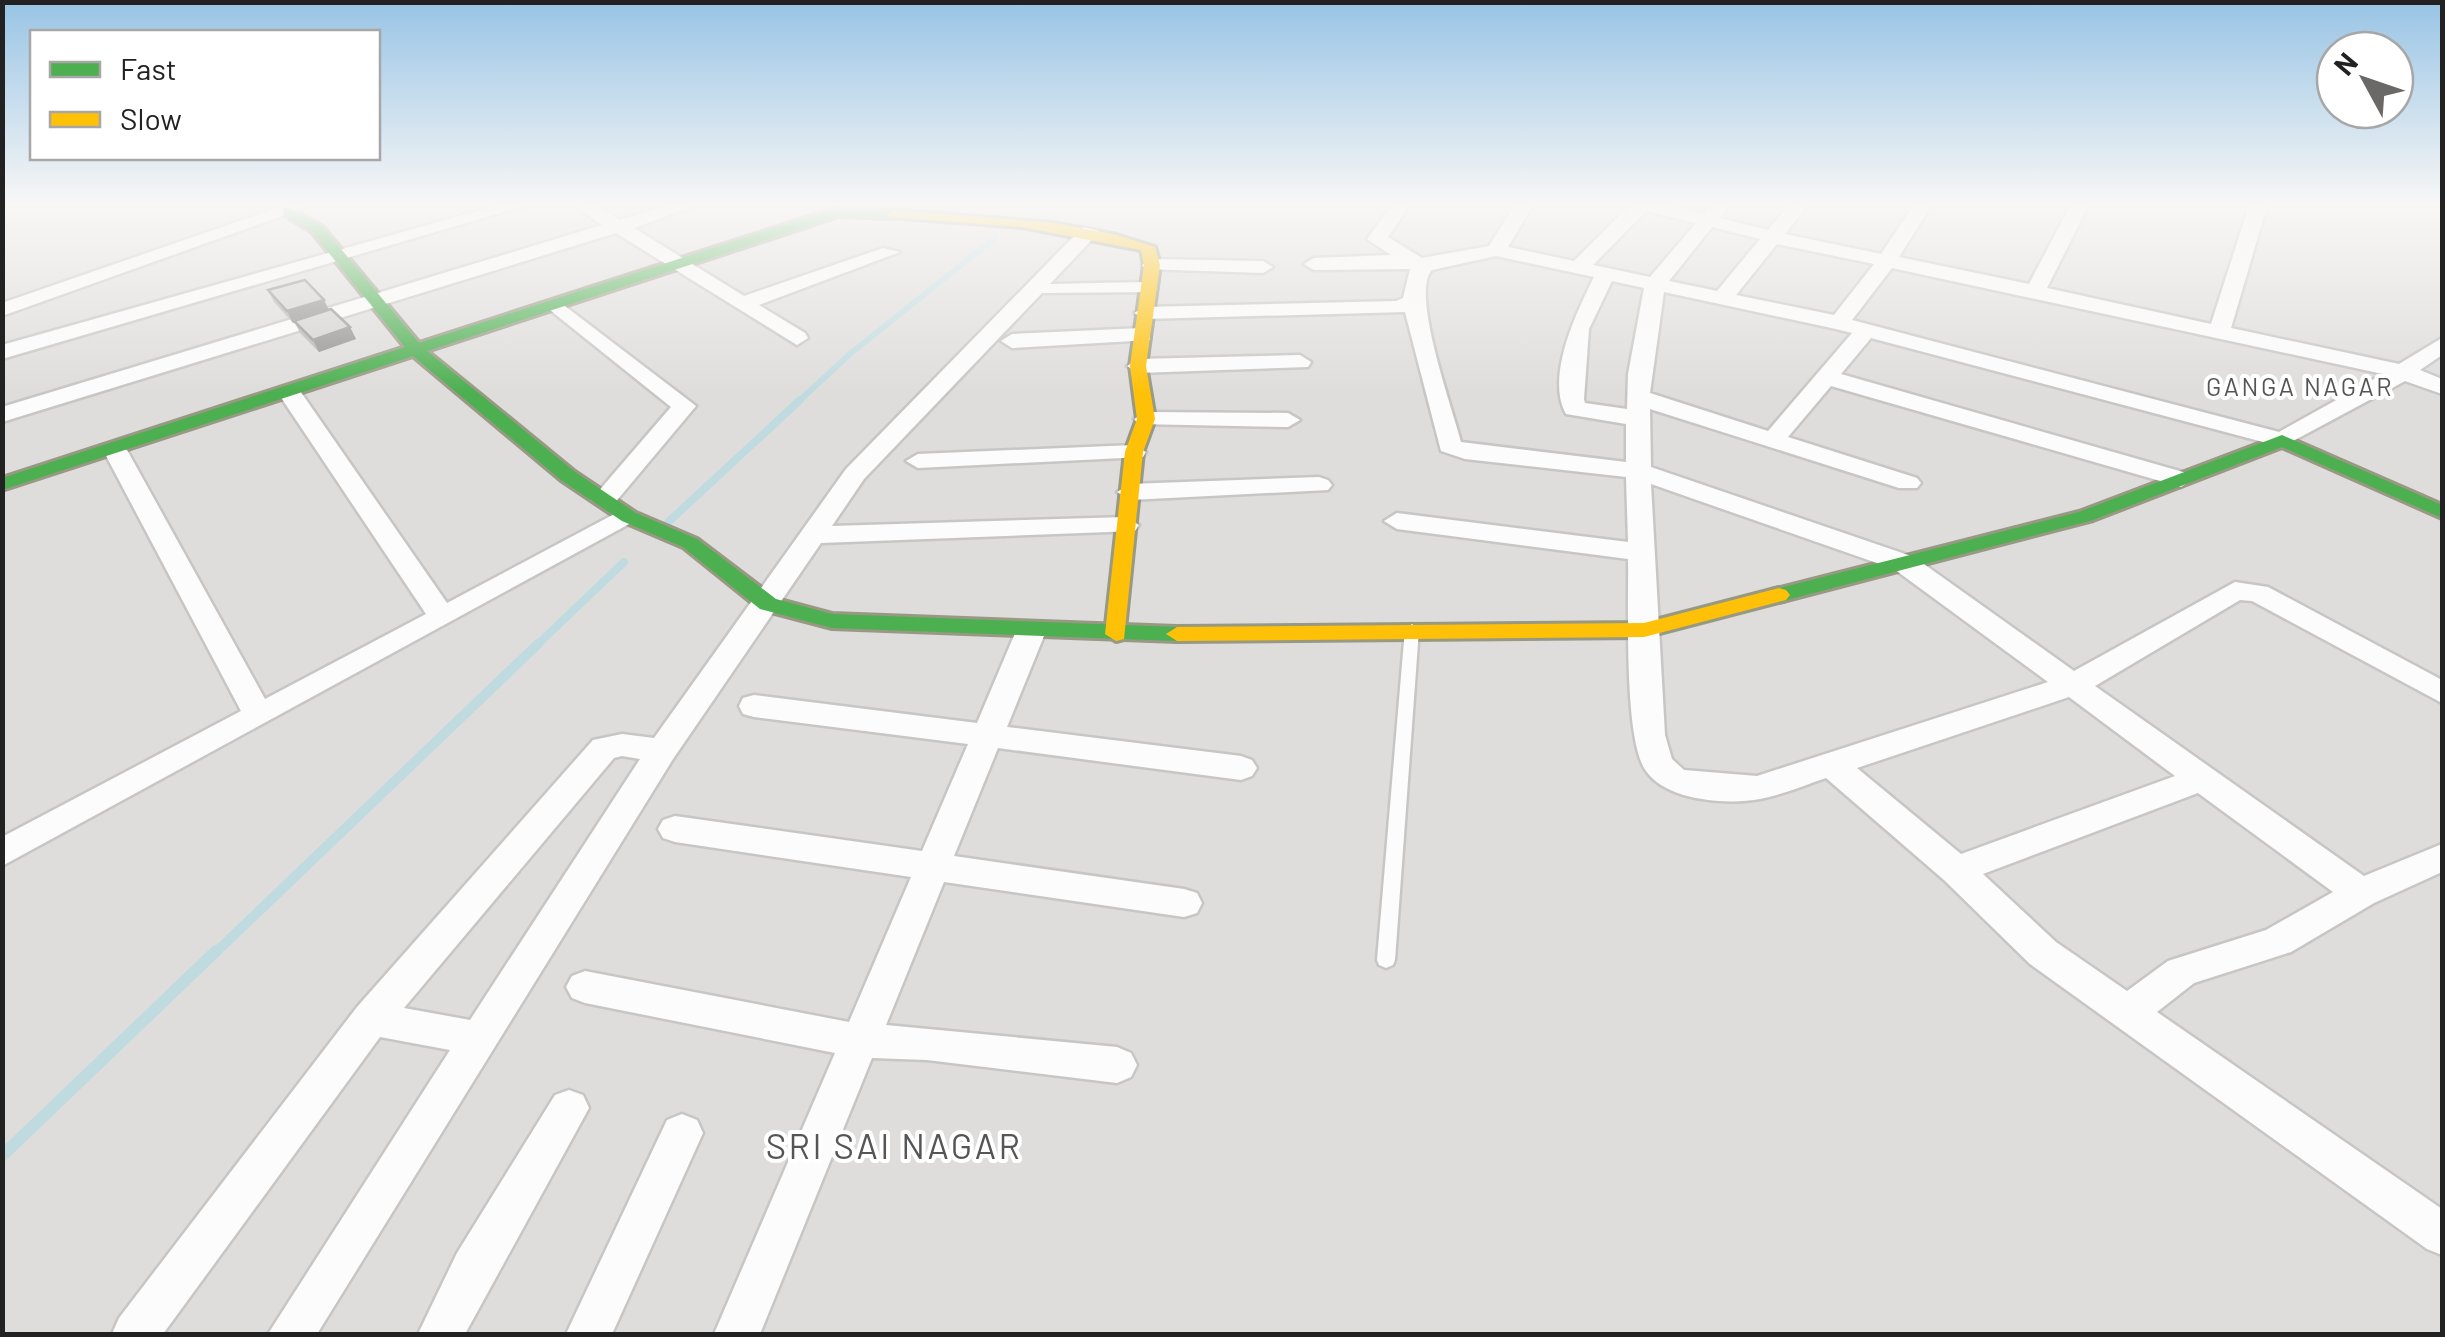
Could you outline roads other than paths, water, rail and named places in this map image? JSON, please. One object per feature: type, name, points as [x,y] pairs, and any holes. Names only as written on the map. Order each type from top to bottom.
[{"type":"street","points":[[2,310],[122,268]]},
{"type":"street","points":[[2,352],[297,268]]},
{"type":"street","points":[[351,268],[417,351],[568,476],[629,517],[690,543],[768,604],[832,620],[1031,631],[1116,634],[1644,630],[2086,516],[2282,440],[2403,372],[2442,345]]},
{"type":"street","points":[[2,416],[478,268]]},
{"type":"street","points":[[2,484],[673,268]]},
{"type":"street","points":[[684,268],[797,338]]},
{"type":"street","points":[[744,303],[843,268]]},
{"type":"street","points":[[291,1334],[662,751],[768,604],[812,535],[856,474],[1054,268]]},
{"type":"street","points":[[1116,634],[1134,452],[1146,419],[1138,366],[1149,268]]},
{"type":"street","points":[[1050,290],[1247,268]]},
{"type":"street","points":[[1422,268],[1416,274],[1413,302],[1450,446],[1465,452],[1638,470],[1904,563],[2361,893]]},
{"type":"street","points":[[1581,268],[1839,323],[2282,440],[2442,512]]},
{"type":"street","points":[[1668,268],[1655,284],[1638,408],[1638,470],[1649,734],[1658,764],[1672,778],[1692,785],[1758,788],[2073,685],[2235,591],[2258,593],[2442,693]]},
{"type":"street","points":[[1722,298],[1748,268]]},
{"type":"street","points":[[1839,323],[1881,268]]},
{"type":"street","points":[[1918,268],[2403,372],[2442,387]]},
{"type":"street","points":[[2035,292],[2047,268]]},
{"type":"street","points":[[2219,332],[2239,268]]},
{"type":"street","points":[[1606,274],[1578,329],[1574,409],[1590,415],[1638,408],[1773,440],[1908,483]]},
{"type":"street","points":[[1012,341],[1144,324],[1368,310],[1413,302]]},
{"type":"street","points":[[558,306],[684,406],[604,500]]},
{"type":"street","points":[[1773,440],[1865,331]]},
{"type":"street","points":[[1138,366],[1300,362]]},
{"type":"street","points":[[1826,377],[2181,479]]},
{"type":"street","points":[[290,392],[442,615]]},
{"type":"street","points":[[1146,419],[1288,420]]},
{"type":"street","points":[[116,450],[258,715]]},
{"type":"street","points":[[918,461],[1134,452]]},
{"type":"street","points":[[1130,492],[1319,485]]},
{"type":"street","points":[[2,852],[629,517]]},
{"type":"street","points":[[1397,520],[1641,552]]},
{"type":"street","points":[[812,535],[1126,525]]},
{"type":"street","points":[[737,1334],[949,818],[990,733],[1031,631]]},
{"type":"street","points":[[754,706],[990,733],[1241,768]]},
{"type":"street","points":[[135,1334],[371,1019],[604,748],[622,745],[662,751]]},
{"type":"street","points":[[1832,765],[1956,870],[2043,953],[2442,1234]]},
{"type":"street","points":[[1956,870],[2203,778]]},
{"type":"street","points":[[675,828],[1184,903]]},
{"type":"street","points":[[2129,1012],[2181,972],[2278,941],[2361,893],[2442,856]]},
{"type":"street","points":[[585,987],[774,1020],[860,1041],[927,1043],[1117,1066]]},
{"type":"street","points":[[371,1019],[478,1038]]},
{"type":"street","points":[[441,1334],[473,1269],[569,1108]]},
{"type":"street","points":[[590,1334],[682,1134]]},
{"type":"lane","points":[[1386,960],[1412,629]]},
{"type":"waterway","points":[[798,402],[851,353],[957,268]]},
{"type":"waterway","points":[[664,526],[800,400]]},
{"type":"waterway","points":[[535,647],[624,562]]},
{"type":"waterway","points":[[214,954],[538,644]]},
{"type":"waterway","points":[[2,1156],[216,951]]},
{"type":"district","name":"GANGA NAGAR","points":[[2300,387]]},
{"type":"district","name":"SRI SAI NAGAR","points":[[894,1147]]}]
